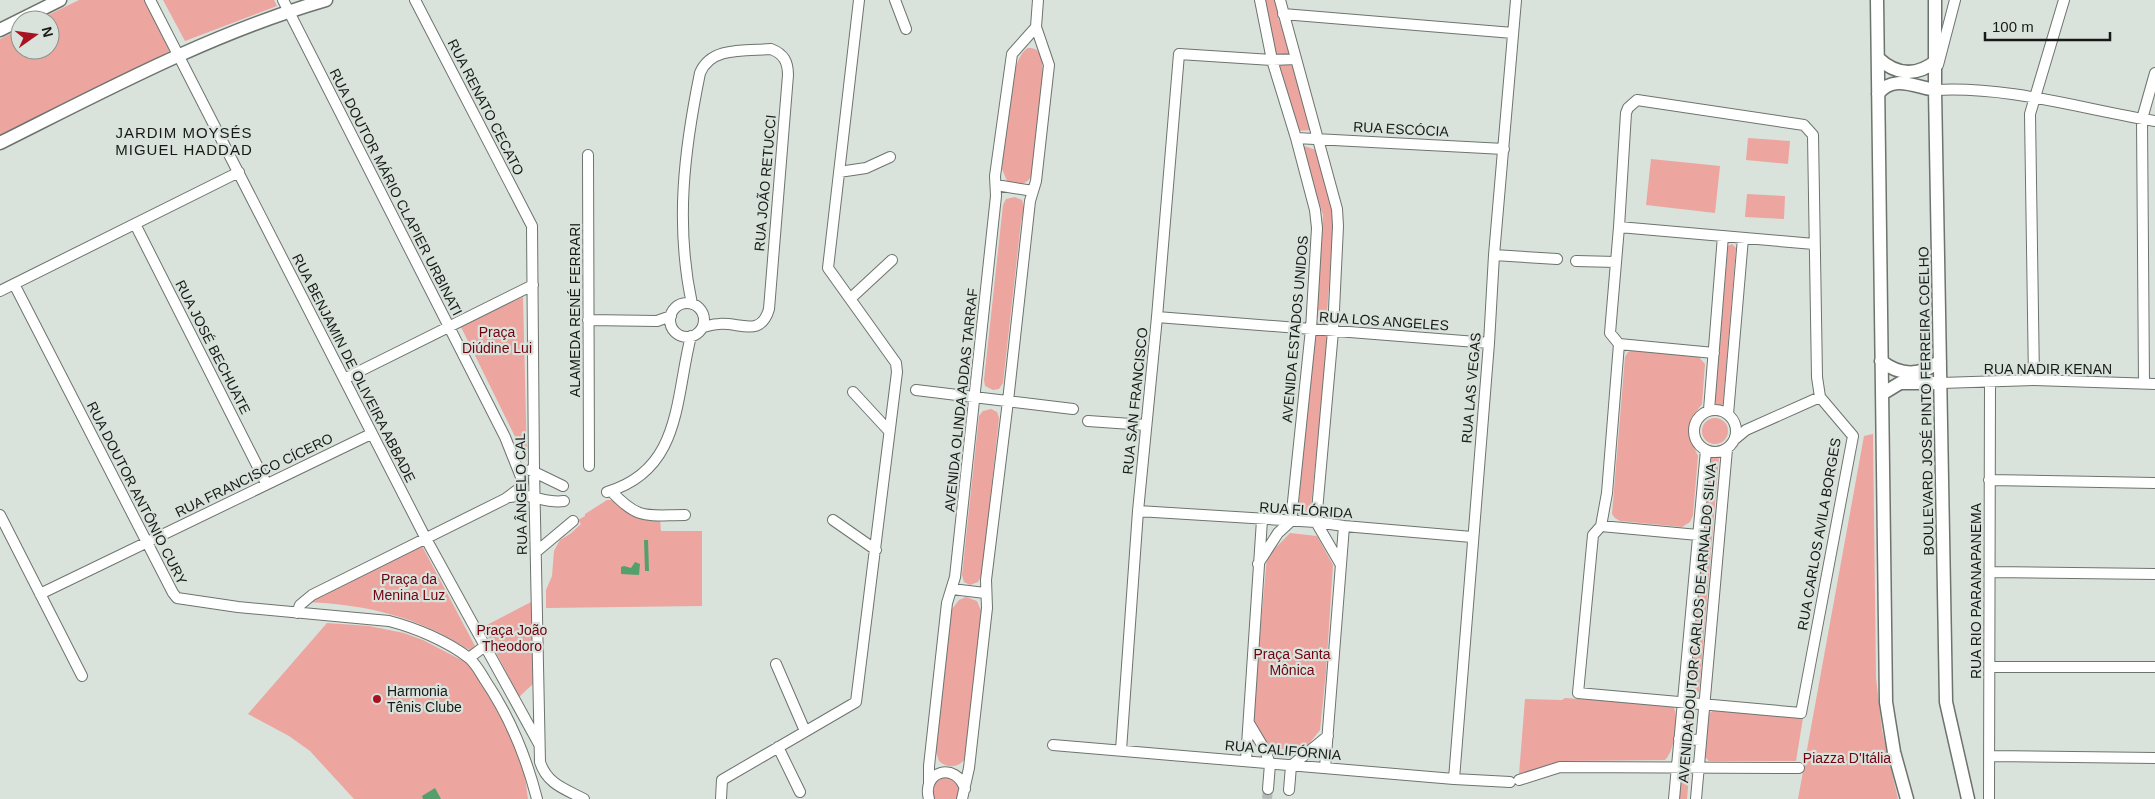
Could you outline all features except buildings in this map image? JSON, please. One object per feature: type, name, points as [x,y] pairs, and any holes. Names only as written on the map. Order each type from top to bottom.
[{"type":"main road","points":[[0,30],[60,0]]},
{"type":"main road","points":[[0,144],[178,55],[286,6],[326,0]]},
{"type":"main road","points":[[1877,0],[1886,702],[1894,752],[1907,799]]},
{"type":"main road","name":"BOULEVARD JOSÉ PINTO FERREIRA COELHO","points":[[1935,0],[1946,702],[1968,799]]},
{"type":"main road","points":[[1878,58],[1895,71],[1906,73],[1922,70],[1936,61]]},
{"type":"main road","points":[[1878,94],[1883,87],[1903,82],[1935,90]]},
{"type":"main road","points":[[1882,361],[1895,370],[1911,373],[1927,370],[1940,361]]},
{"type":"main road","points":[[1882,394],[1900,382],[1941,383]]},
{"type":"street","name":"RUA BENJAMIN DE OLIVEIRA ABBADE","points":[[150,0],[371,434],[425,537],[540,745]]},
{"type":"street","name":"RUA RENATO CECATO","points":[[415,0],[532,226]]},
{"type":"street","points":[[721,799],[722,780],[856,702],[897,379],[896,363],[828,268],[859,0]]},
{"type":"street","points":[[895,0],[906,28]]},
{"type":"street","points":[[963,794],[969,768],[987,608],[985,593],[1030,201],[1036,181],[1049,65],[1036,27],[1038,0]]},
{"type":"street","name":"AVENIDA ESTADOS UNIDOS","points":[[1260,0],[1272,60],[1296,138],[1317,228],[1311,329],[1292,521]]},
{"type":"street","points":[[1280,0],[1337,209],[1338,226],[1333,331],[1316,522],[1341,565]]},
{"type":"street","name":"RUA LAS VEGAS","points":[[1454,779],[1489,343],[1494,255],[1516,0]]},
{"type":"street","points":[[1935,76],[1955,0]]},
{"type":"street","points":[[2034,380],[2030,114],[2064,0]]},
{"type":"street","name":"RUA DOUTOR MÁRIO CLAPIER URBINATI","points":[[286,6],[514,456],[522,477],[522,485],[505,499]]},
{"type":"street","points":[[1283,14],[1513,33]]},
{"type":"street","name":"AVENIDA OLINDA ADDAS TARRAF","points":[[929,799],[927,792],[929,766],[947,603],[955,577],[996,196],[995,176],[1012,54],[1036,27]]},
{"type":"street","name":"RUA JOÃO RETUCCI","points":[[688,303],[682,217],[683,188],[688,129],[700,73],[703,65],[716,55],[771,49],[779,52],[785,58],[788,75],[769,309],[760,324],[749,327],[720,324]]},
{"type":"street","name":"RUA SAN FRANCISCO","points":[[1121,750],[1138,511],[1157,317],[1179,54],[1272,60]]},
{"type":"street","points":[[1272,60],[1296,59]]},
{"type":"street","points":[[2150,384],[2142,119],[2155,73]]},
{"type":"street","points":[[1935,90],[1956,89],[2035,97],[2155,121]]},
{"type":"street","points":[[1704,704],[1578,693],[1593,535],[1601,526],[1607,494],[1619,344],[1610,333],[1626,113],[1632,103],[1643,100],[1804,125],[1811,132],[1814,142],[1817,376],[1820,397],[1746,430],[1726,449],[1720,452],[1706,450],[1696,441],[1694,429],[1698,418],[1709,410],[1716,410],[1728,414],[1736,426],[1746,430]]},
{"type":"street","name":"RUA ESCÓCIA","points":[[1296,138],[1504,149]]},
{"type":"street","name":"ALAMEDA RENÉ FERRARI","points":[[588,155],[589,466]]},
{"type":"street","points":[[839,172],[866,168],[890,157]]},
{"type":"street","points":[[0,291],[239,172]]},
{"type":"street","points":[[996,185],[1033,191]]},
{"type":"street","name":"RUA JOSÉ BECHUATE","points":[[135,224],[266,483]]},
{"type":"street","name":"RUA ÂNGELO CAL","points":[[532,226],[534,470],[540,762]]},
{"type":"street","points":[[1619,227],[1814,244]]},
{"type":"street","points":[[1709,410],[1723,236]]},
{"type":"street","points":[[1728,414],[1743,238]]},
{"type":"street","points":[[1494,255],[1557,259]]},
{"type":"street","points":[[851,298],[892,260]]},
{"type":"street","points":[[1576,261],[1616,262]]},
{"type":"street","name":"RUA DOUTOR ANTÔNIO CURY","points":[[14,284],[172,593],[181,600],[297,613],[371,618],[405,625],[428,635],[469,658],[488,684],[504,711],[521,747],[537,799]]},
{"type":"street","points":[[344,379],[533,285]]},
{"type":"street","points":[[704,315],[703,327],[698,333],[687,336],[676,332],[671,321],[676,308],[688,303],[699,308],[704,315],[720,324]]},
{"type":"street","name":"RUA LOS ANGELES","points":[[1157,317],[1489,343]]},
{"type":"street","points":[[588,320],[671,321]]},
{"type":"street","points":[[703,327],[720,324]]},
{"type":"street","points":[[685,515],[642,515],[623,504],[609,492],[629,484],[650,468],[658,458],[679,403],[687,336]]},
{"type":"street","points":[[1619,344],[1714,353]]},
{"type":"street","name":"RUA NADIR KENAN","points":[[1941,383],[2034,380],[2150,384]]},
{"type":"street","name":"RUA RIO PARANAPANEMA","points":[[1989,799],[1990,382]]},
{"type":"street","points":[[916,390],[1073,409]]},
{"type":"street","points":[[853,392],[889,431]]},
{"type":"street","name":"RUA CARLOS AVILA BORGES","points":[[1704,704],[1801,713],[1853,436],[1820,397]]},
{"type":"street","points":[[1088,421],[1146,425]]},
{"type":"street","points":[[1735,439],[1736,426]]},
{"type":"street","name":"RUA FRANCISCO CÍCERO","points":[[40,594],[266,483],[371,434]]},
{"type":"street","name":"AVENIDA DOUTOR CARLOS DE ARNALDO SILVA","points":[[1696,799],[1726,449]]},
{"type":"street","name":"AVENIDA DOUTOR CARLOS DE ARNALDO SILVA","points":[[1674,799],[1706,450]]},
{"type":"street","points":[[514,456],[522,466],[534,470],[550,481],[563,486]]},
{"type":"street","points":[[1989,480],[2155,483]]},
{"type":"street","points":[[297,613],[300,605],[312,595],[425,537],[505,499],[524,495],[551,501],[564,500]]},
{"type":"street","name":"RUA FLÓRIDA","points":[[1138,511],[1316,522],[1472,537]]},
{"type":"street","points":[[0,515],[82,676]]},
{"type":"street","points":[[833,520],[876,550]]},
{"type":"street","points":[[1246,760],[1262,520]]},
{"type":"street","points":[[536,552],[573,521]]},
{"type":"street","points":[[1258,564],[1278,533],[1292,521]]},
{"type":"street","points":[[1325,768],[1344,526]]},
{"type":"street","points":[[1601,526],[1698,535]]},
{"type":"street","points":[[1990,572],[2155,574]]},
{"type":"street","points":[[952,589],[985,593]]},
{"type":"street","points":[[469,658],[485,646]]},
{"type":"street","points":[[776,664],[805,732]]},
{"type":"street","points":[[1990,667],[2155,667]]},
{"type":"street","points":[[1249,722],[1265,750],[1270,764],[1268,789]]},
{"type":"street","points":[[1290,790],[1291,766],[1328,736]]},
{"type":"street","points":[[1679,739],[1701,740]]},
{"type":"street","name":"RUA CALIFÓRNIA","points":[[1053,745],[1454,779],[1515,781],[1560,767],[1799,768]]},
{"type":"street","points":[[778,747],[800,792]]},
{"type":"street","points":[[1990,756],[2155,758]]},
{"type":"street","points":[[527,766],[536,766],[540,762],[548,778],[558,786],[584,799]]},
{"type":"street","points":[[928,784],[933,777],[940,773],[949,772],[956,775],[962,781],[963,794]]},
{"type":"street","points":[[533,784],[540,777],[548,778]]},
{"type":"green space","points":[[79,0],[146,0],[170,51],[0,136],[0,39],[10,34],[10,60],[60,60],[58,10]]},
{"type":"green space","points":[[163,0],[274,0],[277,6],[185,41]]},
{"type":"green space","points":[[1264,0],[1276,0],[1278,18],[1292,53],[1275,57]]},
{"type":"green space","points":[[1028,48],[1036,49],[1040,55],[1043,80],[1042,96],[1032,175],[1025,183],[1018,184],[1007,181],[1002,169],[1008,103],[1012,84],[1021,55]]},
{"type":"green space","points":[[1278,65],[1296,65],[1311,130],[1296,131]]},
{"type":"green space","points":[[1748,138],[1790,141],[1788,164],[1746,160]]},
{"type":"green space","points":[[1301,145],[1316,150],[1334,216],[1326,326],[1314,326],[1323,215]]},
{"type":"green space","points":[[1651,159],[1720,166],[1715,213],[1646,205]]},
{"type":"green space","points":[[1747,194],[1785,196],[1784,219],[1745,217]]},
{"type":"green space","points":[[1015,197],[1022,200],[1024,208],[1003,383],[999,389],[993,390],[985,386],[984,380],[1003,205],[1006,199]]},
{"type":"green space","points":[[1732,244],[1736,248],[1723,404],[1718,407],[1715,403],[1728,246]]},
{"type":"green space","name":"Praça Diúdine Lui","points":[[523,297],[527,461],[461,327]]},
{"type":"green space","points":[[1313,332],[1329,333],[1310,515],[1298,514]]},
{"type":"green space","points":[[1633,350],[1698,356],[1705,364],[1702,404],[1693,416],[1689,426],[1689,437],[1698,456],[1693,515],[1690,522],[1682,527],[1620,521],[1612,514],[1625,357],[1628,352]]},
{"type":"green space","points":[[991,409],[997,412],[999,418],[982,575],[978,582],[970,585],[964,582],[962,575],[979,416],[983,411]]},
{"type":"green space","points":[[1715,418],[1724,422],[1728,431],[1724,440],[1715,444],[1706,440],[1702,431],[1706,422]]},
{"type":"green space","name":"Piazza D'Itália","points":[[1873,434],[1876,678],[1882,730],[1898,799],[1798,799],[1864,436]]},
{"type":"green space","points":[[1715,453],[1719,457],[1699,692],[1694,695],[1690,691],[1711,455]]},
{"type":"green space","points":[[607,500],[614,500],[637,518],[660,520],[661,531],[702,531],[702,606],[546,608],[546,590],[552,576],[554,551],[560,540],[581,524],[578,520],[585,516],[585,514]]},
{"type":"green space","name":"Praça Santa Mônica","points":[[1290,533],[1317,536],[1333,565],[1320,730],[1303,751],[1269,748],[1252,721],[1267,557]]},
{"type":"green space","name":"Praça da Menina Luz","points":[[422,546],[475,646],[471,651],[452,639],[413,621],[352,606],[308,602]]},
{"type":"green space","points":[[966,597],[977,601],[982,613],[966,758],[960,764],[949,766],[939,761],[935,749],[952,609],[959,600]]},
{"type":"green space","name":"Praça João Theodoro","points":[[531,602],[533,684],[519,697],[483,627]]},
{"type":"green space","name":"Harmonia Tênis Clube","points":[[327,623],[369,626],[404,633],[423,640],[467,663],[486,685],[523,761],[528,799],[354,799],[310,751],[289,736],[248,714]]},
{"type":"green space","points":[[1565,698],[1673,706],[1676,726],[1668,756],[1665,760],[1561,761],[1519,774],[1525,699],[1562,700]]},
{"type":"green space","points":[[1694,707],[1693,731],[1690,734],[1686,731],[1688,709]]},
{"type":"green space","points":[[1716,709],[1803,718],[1796,761],[1709,761],[1705,757],[1708,714]]},
{"type":"green space","points":[[1686,745],[1692,747],[1688,763],[1682,760],[1683,747]]},
{"type":"green space","points":[[1688,772],[1689,776],[1687,799],[1679,799],[1682,774]]},
{"type":"green space","points":[[945,777],[952,778],[960,787],[958,799],[935,799],[934,785]]},
{"type":"shaded area","points":[[644,540],[648,540],[649,571],[645,571]]},
{"type":"shaded area","points":[[635,562],[640,564],[639,575],[621,574],[621,567],[631,568]]},
{"type":"shaded area","points":[[435,788],[441,799],[423,799],[422,796]]},
{"type":"tunnel","points":[[1267,799],[1268,789]]},
{"type":"place","name":"Harmonia Tênis Clube","points":[[377,699]]},
{"type":"district","name":"JARDIM MOYSÉS MIGUEL HADDAD","points":[[184,140]]}]
